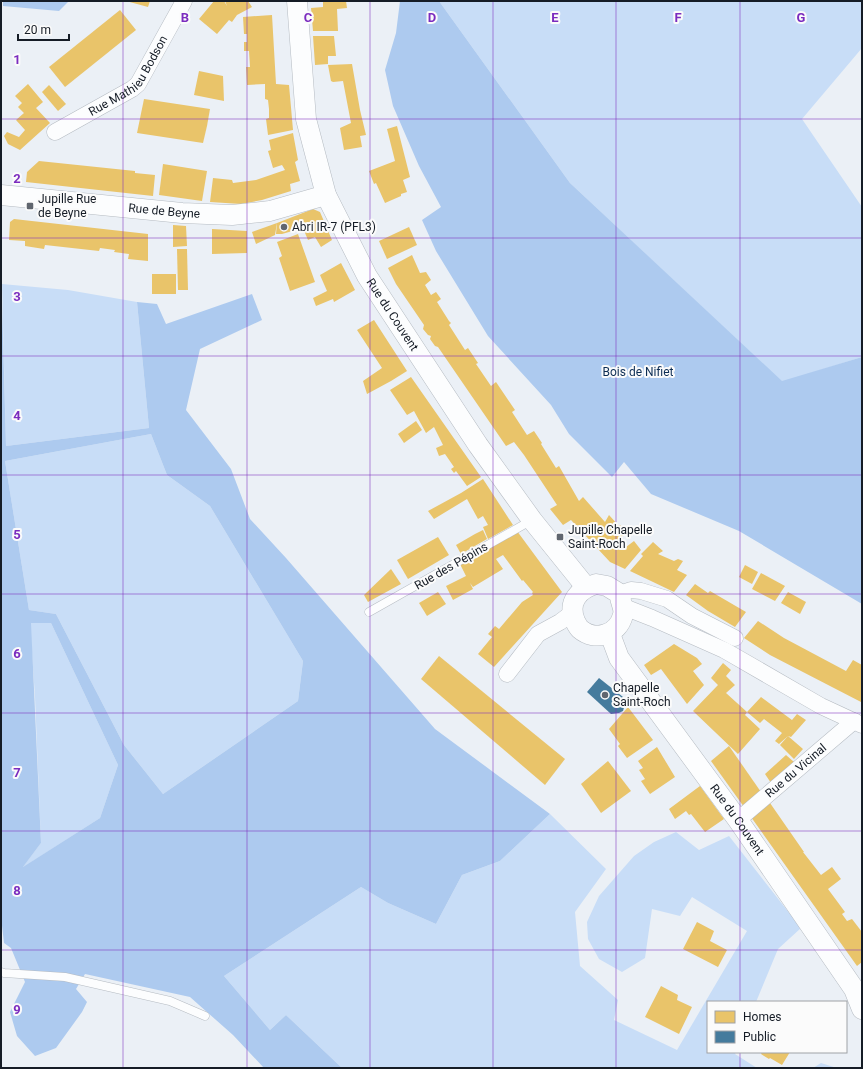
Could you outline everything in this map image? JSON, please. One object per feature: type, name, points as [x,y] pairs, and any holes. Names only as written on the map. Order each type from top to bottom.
[{"type":"street","name":"Rue Mathieu Bodson","points":[[55,132],[132,89],[138,84],[184,1]]},
{"type":"street","name":"Rue du Couvent","points":[[297,1],[306,118],[326,195],[367,276],[478,445],[532,520],[586,587]]},
{"type":"street","name":"Rue de Beyne","points":[[1,195],[182,213],[232,215],[270,211],[326,195]]},
{"type":"street","points":[[735,638],[692,616],[667,599],[641,591],[631,590],[622,601],[623,615],[619,626],[610,634],[593,636],[579,628],[572,613],[575,598],[586,587],[596,584],[607,586],[622,601],[652,618],[724,650],[821,706],[858,723]]},
{"type":"street","points":[[507,674],[538,634],[560,622],[572,613]]},
{"type":"street","name":"Rue du Couvent","points":[[610,634],[619,658],[738,820],[854,989],[862,1009]]},
{"type":"street","name":"Rue du Vicinal","points":[[738,820],[858,723]]},
{"type":"lane","name":"Rue des Pépins","points":[[370,612],[532,520]]},
{"type":"lane","points":[[1,972],[65,977],[170,1001],[205,1016]]},
{"type":"shaded area","points":[[439,1],[862,1],[862,48],[802,119],[862,207],[862,357],[782,382],[570,183]]},
{"type":"shaded area","points":[[2,284],[68,290],[137,302],[149,428],[6,446]]},
{"type":"shaded area","points":[[151,434],[167,475],[210,506],[303,661],[298,701],[163,794],[124,745],[56,614],[29,610],[5,461]]},
{"type":"shaded area","points":[[30,623],[51,623],[118,765],[100,818],[22,868],[41,843],[35,697]]},
{"type":"shaded area","points":[[550,814],[606,869],[575,912],[580,966],[618,1000],[614,1020],[677,1050],[747,931],[692,897],[680,916],[652,909],[645,958],[622,972],[599,959],[588,939],[587,922],[599,896],[634,856],[654,842],[676,832],[699,850],[729,836],[801,928],[778,949],[756,1001],[707,1001],[707,1053],[736,1053],[757,1068],[342,1068],[286,1015],[270,1030],[224,976],[361,887],[388,903],[436,924],[462,875],[500,861]]},
{"type":"shaded area","points":[[821,1063],[837,1068],[813,1068]]},
{"type":"green space","points":[[3,1],[69,1],[59,11],[3,6]]},
{"type":"green space","name":"Bois de Nifiet","points":[[400,1],[439,1],[570,183],[782,381],[862,357],[862,604],[739,531],[651,494],[624,462],[612,477],[569,434],[551,405],[488,336],[436,251],[422,220],[441,207],[419,166],[393,106],[385,70],[396,33]]},
{"type":"green space","points":[[1,263],[6,446],[149,428],[137,302],[157,304],[166,324],[252,294],[262,320],[200,349],[186,410],[231,469],[250,519],[286,558],[435,729],[550,814],[500,861],[462,875],[436,924],[388,903],[361,887],[224,976],[270,1030],[286,1015],[342,1068],[264,1068],[233,1035],[190,997],[85,974],[76,989],[87,1002],[82,1012],[56,1048],[35,1056],[17,1036],[10,1012],[25,982],[11,948],[4,943],[1,917]],"holes":[[[151,434],[167,475],[210,506],[303,661],[298,701],[163,794],[124,745],[56,614],[29,610],[5,461]],[[31,623],[51,623],[118,765],[100,818],[23,867],[41,843]]]},
{"type":"building: Homes","points":[[126,1],[150,1],[148,7]]},
{"type":"building: Homes","points":[[214,1],[224,1],[227,6],[225,1],[248,1],[252,7],[237,15],[232,22],[229,20],[217,34],[199,19]]},
{"type":"building: Homes","points":[[323,1],[346,1],[347,8],[337,9],[338,31],[313,31],[311,8],[323,7]]},
{"type":"building: Homes","points":[[120,10],[136,30],[65,87],[49,67]]},
{"type":"building: Homes","points":[[272,15],[276,84],[289,85],[293,130],[268,135],[266,119],[269,118],[269,109],[268,100],[265,99],[265,84],[247,85],[246,67],[250,67],[249,51],[244,51],[244,42],[247,42],[247,34],[244,34],[243,17]]},
{"type":"building: Homes","points":[[313,36],[334,36],[336,56],[328,56],[328,64],[315,65]]},
{"type":"building: Homes","points":[[352,64],[366,135],[360,136],[362,147],[344,150],[340,128],[351,123],[343,81],[331,81],[328,65]]},
{"type":"building: Homes","points":[[199,71],[223,76],[224,101],[194,95]]},
{"type":"building: Homes","points":[[28,84],[43,102],[36,108],[50,123],[20,150],[8,144],[4,136],[7,132],[19,137],[25,130],[16,120],[24,113],[18,107],[22,103],[15,96]]},
{"type":"building: Homes","points":[[49,85],[66,104],[58,111],[42,92]]},
{"type":"building: Homes","points":[[144,99],[210,109],[203,143],[137,133]]},
{"type":"building: Homes","points":[[397,126],[410,177],[403,180],[407,192],[385,203],[376,183],[374,184],[369,171],[395,161],[387,129]]},
{"type":"building: Homes","points":[[293,133],[298,160],[295,162],[300,181],[290,184],[291,191],[262,200],[241,204],[210,202],[213,178],[232,180],[233,183],[256,180],[285,170],[282,165],[273,168],[268,151],[271,150],[269,140]]},
{"type":"building: Homes","points":[[39,161],[135,171],[135,173],[155,175],[153,196],[26,182],[27,172]]},
{"type":"building: Homes","points":[[163,164],[207,171],[202,201],[159,195]]},
{"type":"building: Homes","points":[[313,209],[320,212],[332,240],[321,247],[315,237],[308,240],[303,228],[282,234],[276,234],[277,223]]},
{"type":"building: Homes","points":[[14,219],[148,234],[148,261],[128,259],[129,254],[100,248],[99,251],[45,245],[44,249],[25,246],[25,241],[9,240],[10,222]]},
{"type":"building: Homes","points":[[277,223],[275,235],[256,244],[252,232]]},
{"type":"building: Homes","points":[[173,225],[186,226],[187,246],[173,247]]},
{"type":"building: Homes","points":[[409,227],[417,245],[387,259],[379,241]]},
{"type":"building: Homes","points":[[212,229],[247,231],[247,253],[212,254]]},
{"type":"building: Homes","points":[[298,234],[315,282],[290,291],[279,258],[282,256],[277,242]]},
{"type":"building: Homes","points":[[177,249],[187,249],[188,290],[178,290]]},
{"type":"building: Homes","points":[[412,255],[420,273],[426,272],[431,280],[425,285],[431,295],[436,292],[441,299],[437,302],[451,323],[449,325],[465,350],[468,348],[478,363],[476,364],[491,386],[496,382],[515,410],[512,412],[527,435],[534,431],[556,468],[559,466],[579,501],[583,497],[605,522],[609,515],[626,533],[620,538],[626,547],[634,541],[641,550],[625,569],[610,562],[571,520],[563,525],[550,509],[557,505],[524,455],[514,442],[506,446],[438,347],[435,346],[430,339],[431,336],[428,335],[423,329],[424,325],[396,284],[388,268]]},
{"type":"building: Homes","points":[[341,263],[355,290],[334,302],[333,299],[316,306],[313,298],[327,291],[320,275]]},
{"type":"building: Homes","points":[[152,274],[176,274],[176,294],[152,294]]},
{"type":"building: Homes","points":[[374,320],[407,371],[367,394],[363,381],[382,368],[357,330]]},
{"type":"building: Homes","points":[[411,377],[481,477],[467,486],[456,471],[454,473],[451,469],[454,467],[445,454],[439,456],[436,448],[443,445],[434,427],[426,433],[414,411],[407,415],[390,390]]},
{"type":"building: Homes","points":[[416,421],[422,430],[404,443],[398,434]]},
{"type":"building: Homes","points":[[483,479],[513,525],[488,539],[483,527],[488,525],[483,516],[478,519],[467,499],[434,519],[428,511],[461,493]]},
{"type":"building: Homes","points":[[483,530],[487,539],[461,554],[456,545]]},
{"type":"building: Homes","points":[[517,531],[562,592],[494,667],[478,654],[492,637],[488,634],[495,626],[499,629],[522,602],[533,595],[533,592],[523,580],[522,581],[503,555],[496,559],[503,569],[473,587],[470,583],[473,589],[453,600],[446,586],[466,576],[460,564]]},
{"type":"building: Homes","points":[[438,537],[449,555],[408,579],[397,560]]},
{"type":"building: Homes","points":[[653,542],[663,551],[658,554],[674,561],[678,559],[683,561],[677,570],[687,575],[674,592],[630,571],[643,556],[641,554]]},
{"type":"building: Homes","points":[[745,565],[758,572],[752,584],[739,577]]},
{"type":"building: Homes","points":[[391,569],[401,584],[368,602],[364,595]]},
{"type":"building: Homes","points":[[761,573],[785,586],[775,601],[752,589]]},
{"type":"building: Homes","points":[[695,584],[708,593],[710,591],[746,612],[735,627],[708,611],[686,595]]},
{"type":"building: Homes","points":[[438,592],[446,604],[427,616],[419,603]]},
{"type":"building: Homes","points":[[788,592],[806,602],[800,614],[781,603]]},
{"type":"building: Homes","points":[[758,621],[784,638],[846,671],[853,660],[862,665],[861,702],[770,655],[744,638]]},
{"type":"building: Homes","points":[[674,644],[697,658],[702,664],[693,671],[704,685],[687,704],[661,669],[651,675],[644,665]]},
{"type":"building: Homes","points":[[439,656],[565,759],[545,785],[421,679]]},
{"type":"building: Homes","points":[[723,663],[731,670],[726,676],[735,685],[726,693],[747,712],[745,715],[760,729],[738,754],[693,711],[718,685],[711,678]]},
{"type":"building: Homes","points":[[761,697],[792,720],[797,714],[806,720],[791,737],[788,736],[779,744],[775,741],[782,733],[764,719],[760,723],[747,712]]},
{"type":"building: Homes","points":[[628,707],[653,740],[627,758],[618,746],[620,744],[609,729]]},
{"type":"building: Homes","points":[[788,736],[803,749],[794,759],[780,745]]},
{"type":"building: Homes","points":[[729,746],[761,792],[744,807],[711,761]]},
{"type":"building: Homes","points":[[657,747],[675,777],[650,794],[641,781],[645,779],[639,770],[643,768],[638,761]]},
{"type":"building: Homes","points":[[786,755],[794,762],[771,783],[765,774]]},
{"type":"building: Homes","points":[[608,761],[631,791],[601,813],[581,784]]},
{"type":"building: Homes","points":[[700,786],[724,819],[705,832],[691,814],[689,815],[686,811],[675,819],[669,809]]},
{"type":"building: Homes","points":[[770,803],[803,852],[821,875],[832,867],[841,879],[828,889],[845,912],[842,914],[847,921],[852,919],[862,932],[862,962],[857,966],[751,817]]},
{"type":"building: Homes","points":[[697,922],[714,931],[710,941],[727,950],[718,967],[683,949]]},
{"type":"building: Homes","points":[[661,986],[678,995],[677,1000],[692,1007],[679,1034],[645,1017]]},
{"type":"building: Homes","points":[[762,1053],[789,1053],[782,1065]]},
{"type":"building: Public","name":"Chapelle Saint-Roch","points":[[599,678],[623,697],[625,704],[623,711],[611,714],[587,692]]},
{"type":"place","name":"Jupille Rue de Beyne","points":[[30,206]]},
{"type":"place","name":"Abri IR-7 (PFL3)","points":[[284,227]]},
{"type":"place","name":"Jupille Chapelle Saint-Roch","points":[[560,537]]},
{"type":"place","name":"Chapelle Saint-Roch","points":[[605,695]]}]
